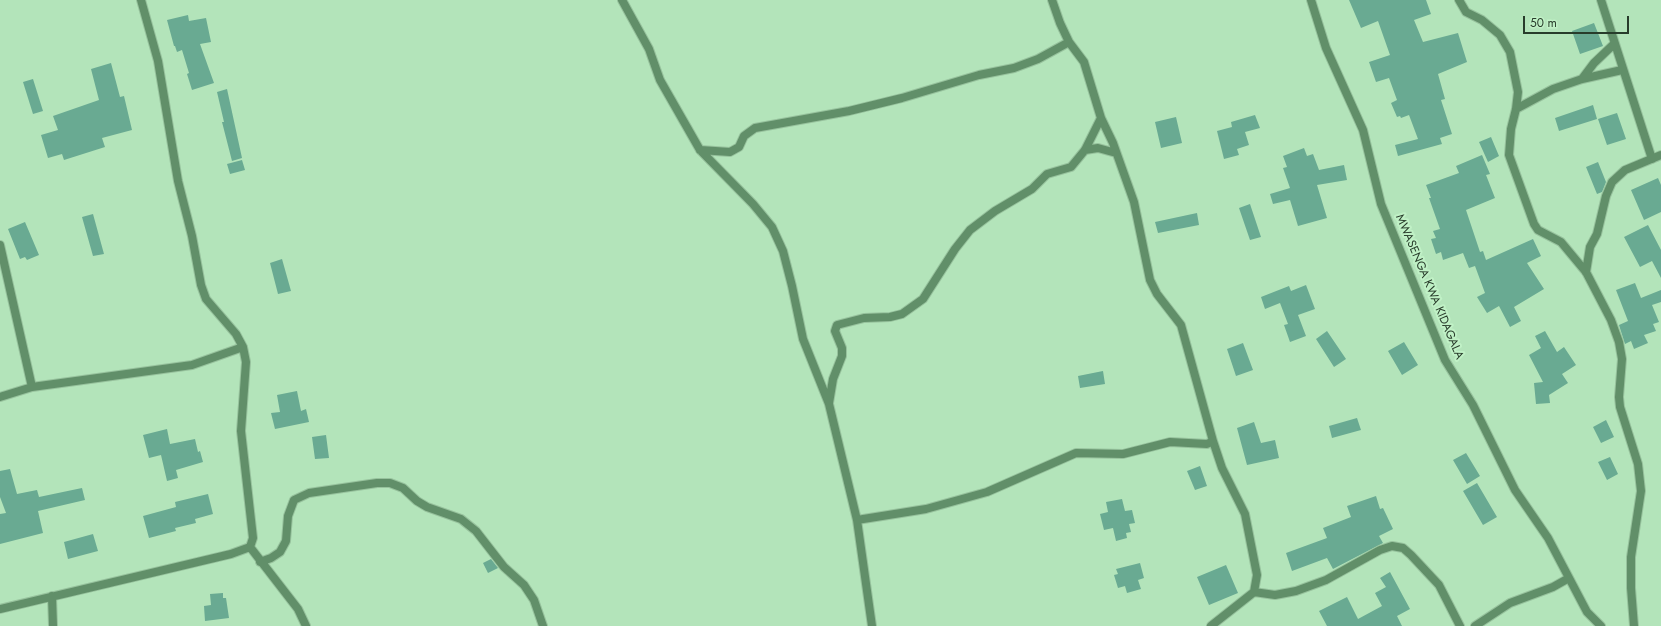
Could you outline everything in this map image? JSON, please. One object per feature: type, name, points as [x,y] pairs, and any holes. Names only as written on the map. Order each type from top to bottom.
[{"type":"street","points":[[141,0],[158,61],[178,182],[192,236],[201,285],[206,299],[236,334],[243,347],[246,362],[241,431],[253,538],[250,547]]},
{"type":"street","points":[[622,0],[650,49],[660,80],[700,150],[772,227],[783,251],[803,339],[829,404],[857,520],[872,626]]},
{"type":"street","points":[[1052,0],[1060,23],[1070,42],[1084,62],[1101,118],[1134,202],[1150,280],[1157,294],[1182,325],[1222,468],[1245,514],[1257,575],[1254,592],[1211,626]]},
{"type":"street","name":"MWASENGA KWA KIDAGALA","points":[[1311,0],[1326,48],[1363,130],[1382,204],[1445,360],[1473,405],[1515,490],[1548,538],[1587,612],[1600,626]]},
{"type":"street","points":[[1459,0],[1466,12],[1491,27],[1504,41],[1510,52],[1518,92],[1511,129],[1509,155],[1534,224],[1538,230],[1561,242],[1586,272],[1611,320],[1619,342],[1622,359],[1619,397],[1620,407],[1638,464],[1641,497],[1631,564],[1634,626]]},
{"type":"street","points":[[1601,0],[1622,70],[1652,159]]},
{"type":"street","points":[[700,150],[730,152],[739,147],[744,136],[755,128],[902,98],[979,76],[1014,68],[1070,42]]},
{"type":"street","points":[[1582,79],[1594,63],[1614,44]]},
{"type":"street","points":[[1516,109],[1554,89],[1582,79],[1622,70]]},
{"type":"street","points":[[829,404],[833,379],[842,356],[842,348],[835,331],[836,325],[864,318],[890,317],[902,314],[923,299],[955,249],[970,230],[995,212],[1032,189],[1047,174],[1071,167],[1085,150],[1101,118]]},
{"type":"street","points":[[1085,150],[1098,148],[1116,153]]},
{"type":"street","points":[[1586,272],[1590,247],[1597,234],[1606,196],[1612,182],[1625,170],[1661,155]]},
{"type":"street","points":[[0,245],[32,387]]},
{"type":"street","points":[[0,397],[32,387],[192,366],[243,347]]},
{"type":"street","points":[[857,520],[926,509],[987,492],[1076,453],[1123,454],[1170,442],[1207,444],[1214,441]]},
{"type":"street","points":[[260,562],[271,558],[280,552],[286,541],[288,516],[294,500],[309,493],[377,483],[390,483],[403,488],[417,501],[427,507],[461,519],[476,531],[504,567],[524,585],[534,600],[543,626]]},
{"type":"street","points":[[1254,592],[1275,595],[1296,591],[1326,580],[1380,550],[1392,546],[1403,548],[1439,585],[1460,626]]},
{"type":"street","points":[[250,547],[260,562],[298,609],[306,626]]},
{"type":"street","points":[[0,609],[231,554],[250,547]]},
{"type":"street","points":[[1475,626],[1510,603],[1553,588],[1568,578]]},
{"type":"street","points":[[52,596],[53,626]]},
{"type":"building","points":[[1349,0],[1426,0],[1431,14],[1414,20],[1423,42],[1458,33],[1467,62],[1438,74],[1445,99],[1441,100],[1452,134],[1440,138],[1442,144],[1398,156],[1395,145],[1418,139],[1409,115],[1401,118],[1400,116],[1397,117],[1391,103],[1397,100],[1389,78],[1376,82],[1369,62],[1390,55],[1378,21],[1361,28]]},
{"type":"building","points":[[188,15],[189,21],[206,18],[211,42],[200,44],[214,83],[192,90],[187,74],[189,73],[182,50],[177,52],[174,46],[167,20]]},
{"type":"building","points":[[1594,23],[1603,46],[1580,54],[1572,31]]},
{"type":"building","points":[[111,63],[120,97],[124,96],[132,130],[102,138],[105,147],[64,160],[62,154],[48,158],[41,135],[58,130],[53,116],[99,100],[91,69]]},
{"type":"building","points":[[33,79],[43,111],[33,114],[23,82]]},
{"type":"building","points":[[227,89],[242,158],[232,161],[222,122],[224,122],[217,92]]},
{"type":"building","points":[[1593,105],[1597,119],[1559,131],[1555,118]]},
{"type":"building","points":[[1617,113],[1626,139],[1607,145],[1598,119]]},
{"type":"building","points":[[1255,115],[1260,128],[1245,132],[1249,145],[1237,149],[1239,155],[1224,159],[1217,131],[1232,127],[1231,122]]},
{"type":"building","points":[[1176,117],[1182,143],[1161,148],[1155,122]]},
{"type":"building","points":[[1491,137],[1499,156],[1488,162],[1479,142]]},
{"type":"building","points":[[1304,148],[1307,156],[1313,154],[1319,170],[1344,165],[1347,180],[1317,185],[1327,218],[1298,226],[1290,200],[1273,204],[1270,194],[1290,188],[1283,168],[1287,167],[1283,156]]},
{"type":"building","points":[[1482,155],[1490,174],[1486,175],[1495,198],[1466,210],[1480,252],[1483,251],[1486,260],[1533,239],[1541,256],[1527,263],[1544,289],[1514,307],[1521,321],[1510,327],[1499,306],[1487,313],[1477,297],[1485,293],[1475,266],[1469,268],[1463,253],[1443,260],[1441,252],[1436,254],[1431,239],[1436,238],[1433,231],[1440,229],[1426,185],[1459,173],[1456,166]]},
{"type":"building","points":[[242,160],[245,170],[230,174],[227,164]]},
{"type":"building","points":[[1598,162],[1606,182],[1602,192],[1597,194],[1586,167]]},
{"type":"building","points":[[1658,178],[1661,185],[1661,212],[1644,220],[1631,190]]},
{"type":"building","points":[[1250,204],[1261,237],[1250,240],[1239,208]]},
{"type":"building","points":[[1197,213],[1199,225],[1158,233],[1155,222]]},
{"type":"building","points":[[93,214],[104,254],[93,256],[82,217]]},
{"type":"building","points":[[25,222],[39,255],[27,260],[25,257],[20,259],[8,229]]},
{"type":"building","points":[[1648,225],[1661,250],[1661,278],[1652,261],[1640,267],[1624,237]]},
{"type":"building","points":[[282,259],[291,291],[278,294],[270,263]]},
{"type":"building","points":[[1635,283],[1641,298],[1661,290],[1661,302],[1652,305],[1659,322],[1653,324],[1656,331],[1644,335],[1648,343],[1634,349],[1631,341],[1625,344],[1619,325],[1628,321],[1616,290]]},
{"type":"building","points":[[1306,285],[1315,309],[1298,315],[1306,336],[1290,342],[1284,325],[1288,324],[1280,303],[1265,309],[1261,297],[1289,286],[1291,291]]},
{"type":"building","points":[[1327,331],[1346,359],[1334,367],[1316,339]]},
{"type":"building","points":[[1545,331],[1557,352],[1564,347],[1576,365],[1562,374],[1568,383],[1549,395],[1550,403],[1536,404],[1534,383],[1543,382],[1529,355],[1541,348],[1535,336]]},
{"type":"building","points":[[1404,342],[1418,365],[1402,375],[1388,351]]},
{"type":"building","points":[[1243,343],[1253,370],[1236,376],[1227,349]]},
{"type":"building","points":[[1103,371],[1105,384],[1080,388],[1078,376]]},
{"type":"building","points":[[297,391],[301,411],[306,409],[309,422],[275,429],[271,413],[280,412],[277,395]]},
{"type":"building","points":[[1357,418],[1361,430],[1332,438],[1329,426]]},
{"type":"building","points":[[1606,420],[1614,437],[1601,443],[1593,427]]},
{"type":"building","points":[[1254,422],[1261,443],[1275,440],[1279,458],[1247,465],[1237,428]]},
{"type":"building","points":[[167,429],[170,444],[195,439],[198,452],[200,451],[203,462],[176,470],[178,478],[167,481],[161,455],[149,458],[143,435]]},
{"type":"building","points":[[326,435],[329,458],[315,459],[312,437]]},
{"type":"building","points":[[1466,453],[1480,476],[1467,484],[1453,460]]},
{"type":"building","points":[[1610,457],[1618,474],[1607,480],[1598,462]]},
{"type":"building","points":[[1200,466],[1207,486],[1195,490],[1187,471]]},
{"type":"building","points":[[10,469],[17,494],[37,490],[39,497],[82,488],[85,500],[38,511],[43,533],[0,544],[0,514],[6,513],[0,497],[0,471]]},
{"type":"building","points":[[1477,483],[1497,517],[1483,525],[1463,491]]},
{"type":"building","points":[[208,494],[213,514],[195,519],[196,523],[175,528],[176,531],[149,538],[143,516],[176,507],[175,502]]},
{"type":"building","points":[[1376,496],[1380,509],[1383,508],[1393,529],[1379,536],[1383,543],[1333,569],[1327,558],[1292,571],[1286,553],[1327,538],[1323,528],[1351,517],[1347,506]]},
{"type":"building","points":[[1122,499],[1125,511],[1132,510],[1135,523],[1129,524],[1131,532],[1126,533],[1127,538],[1116,541],[1113,528],[1104,530],[1100,514],[1108,512],[1106,502]]},
{"type":"building","points":[[93,534],[98,551],[68,559],[64,542]]},
{"type":"building","points":[[491,559],[498,568],[488,573],[483,563]]},
{"type":"building","points":[[1140,563],[1144,578],[1138,580],[1141,589],[1127,593],[1125,586],[1118,588],[1114,575],[1118,574],[1116,569]]},
{"type":"building","points":[[1226,565],[1238,593],[1209,605],[1197,577]]},
{"type":"building","points":[[1390,572],[1410,609],[1397,616],[1402,626],[1327,626],[1319,611],[1347,597],[1358,619],[1382,606],[1375,593],[1386,587],[1380,578]]},
{"type":"building","points":[[223,593],[223,598],[226,598],[229,618],[205,621],[204,606],[211,605],[210,594]]}]
